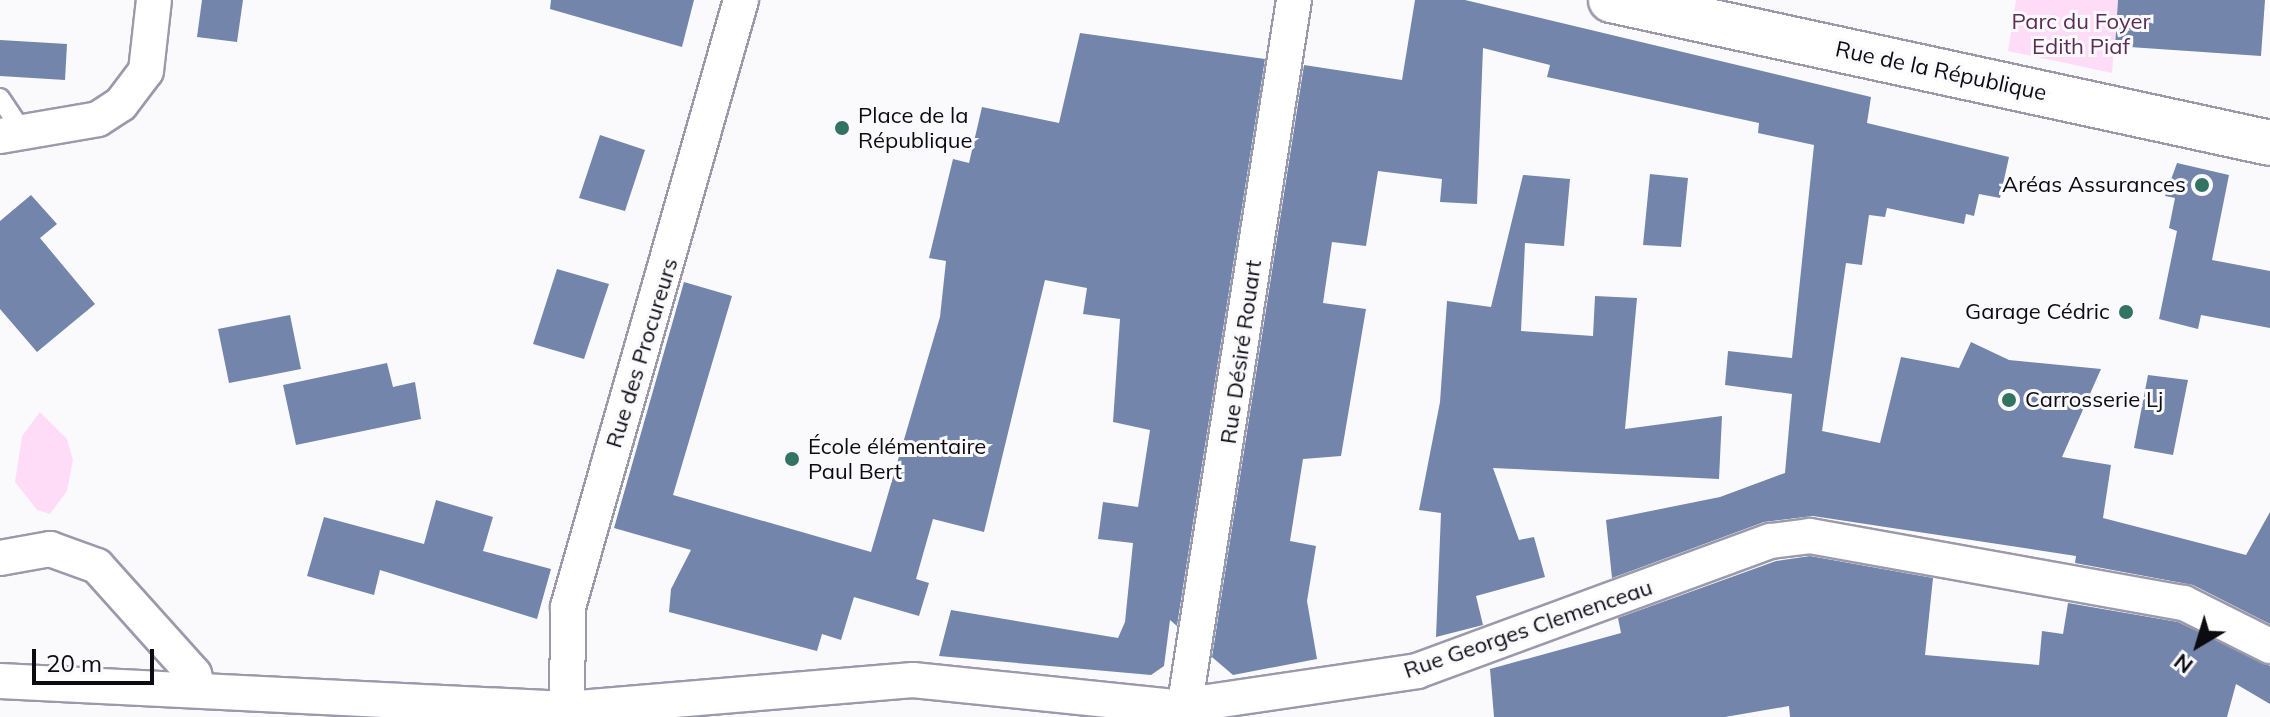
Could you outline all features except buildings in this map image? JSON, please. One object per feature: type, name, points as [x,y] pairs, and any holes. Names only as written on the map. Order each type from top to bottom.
[{"type":"street","points":[[11,134],[98,119],[140,85],[154,0]]},
{"type":"street","name":"Rue des Procureurs","points":[[567,709],[568,607],[741,0]]},
{"type":"street","name":"Rue Désiré Rouart","points":[[1185,703],[1294,0]]},
{"type":"street","name":"Rue de la République","points":[[1611,0],[2270,143]]},
{"type":"street","name":"Rue Georges Clemenceau","points":[[0,681],[567,709],[913,680],[1054,705],[1185,703],[1417,671],[1771,541],[1810,536],[2184,603],[2270,646]]},
{"type":"street","points":[[0,558],[50,549],[97,566],[194,674],[198,689]]},
{"type":"lane","points":[[0,98],[11,134]]},
{"type":"green space","name":"Parc du Foyer Edith Piaf","points":[[2016,0],[2118,0],[2112,73],[2008,51]]},
{"type":"green space","points":[[40,412],[67,439],[73,460],[67,491],[50,514],[37,510],[15,482],[22,436]]},
{"type":"place","name":"Place de la République","points":[[842,128]]},
{"type":"place","name":"Aréas Assurances","points":[[2202,185]]},
{"type":"place","name":"Garage Cédric","points":[[2126,312]]},
{"type":"place","name":"Carrosserie Lj","points":[[2009,400]]},
{"type":"place","name":"École élémentaire Paul Bert","points":[[792,459]]}]
